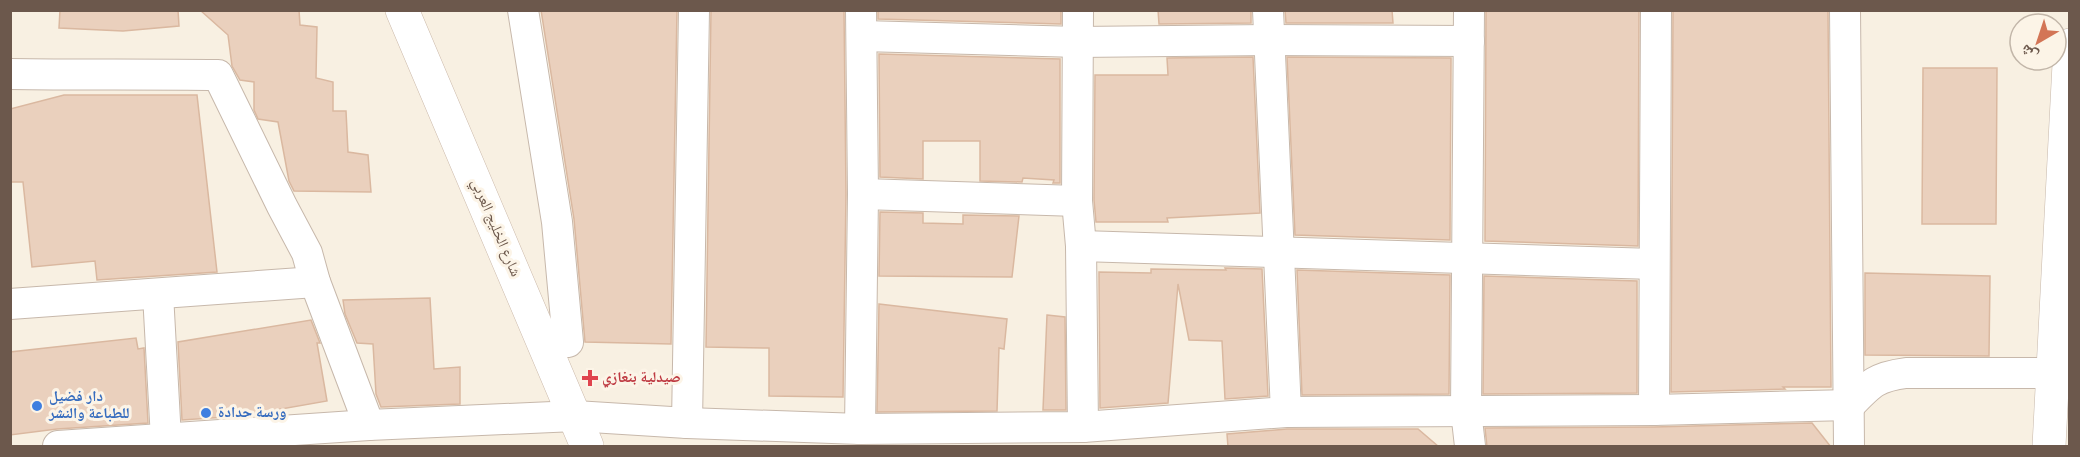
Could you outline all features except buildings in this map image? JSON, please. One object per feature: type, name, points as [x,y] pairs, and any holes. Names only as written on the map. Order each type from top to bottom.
[{"type":"main road","name":"شارع الخليج العربي","points":[[402,10],[587,447]]},
{"type":"main road","points":[[2049,447],[2052,373],[2063,320],[2070,45]]},
{"type":"street","points":[[524,10],[556,222],[568,342]]},
{"type":"street","points":[[687,423],[694,10]]},
{"type":"street","points":[[1078,10],[1077,201],[1081,246],[1083,427]]},
{"type":"street","points":[[1268,10],[1287,412]]},
{"type":"street","points":[[1469,10],[1466,411],[1470,447]]},
{"type":"street","points":[[1654,410],[1656,10]]},
{"type":"street","points":[[1845,10],[1849,447]]},
{"type":"street","points":[[860,429],[863,194],[862,23],[1078,42],[1469,41]]},
{"type":"street","points":[[10,74],[218,75],[307,254],[359,432]]},
{"type":"street","points":[[863,194],[1077,201]]},
{"type":"street","points":[[1081,246],[1654,264]]},
{"type":"street","points":[[10,304],[315,282]]},
{"type":"street","points":[[158,294],[166,439]]},
{"type":"street","points":[[60,446],[166,439],[197,441],[359,432],[575,416],[687,423],[860,429],[1083,427],[1287,412],[1654,410],[1850,405],[1868,387],[1885,376],[2052,373]]},
{"type":"place","name":"صيدلية بنغازي","points":[[590,378]]},
{"type":"place","name":"دار فضيل للطباعة والنشر","points":[[37,406]]},
{"type":"place","name":"ورسة حدادة","points":[[206,413]]}]
